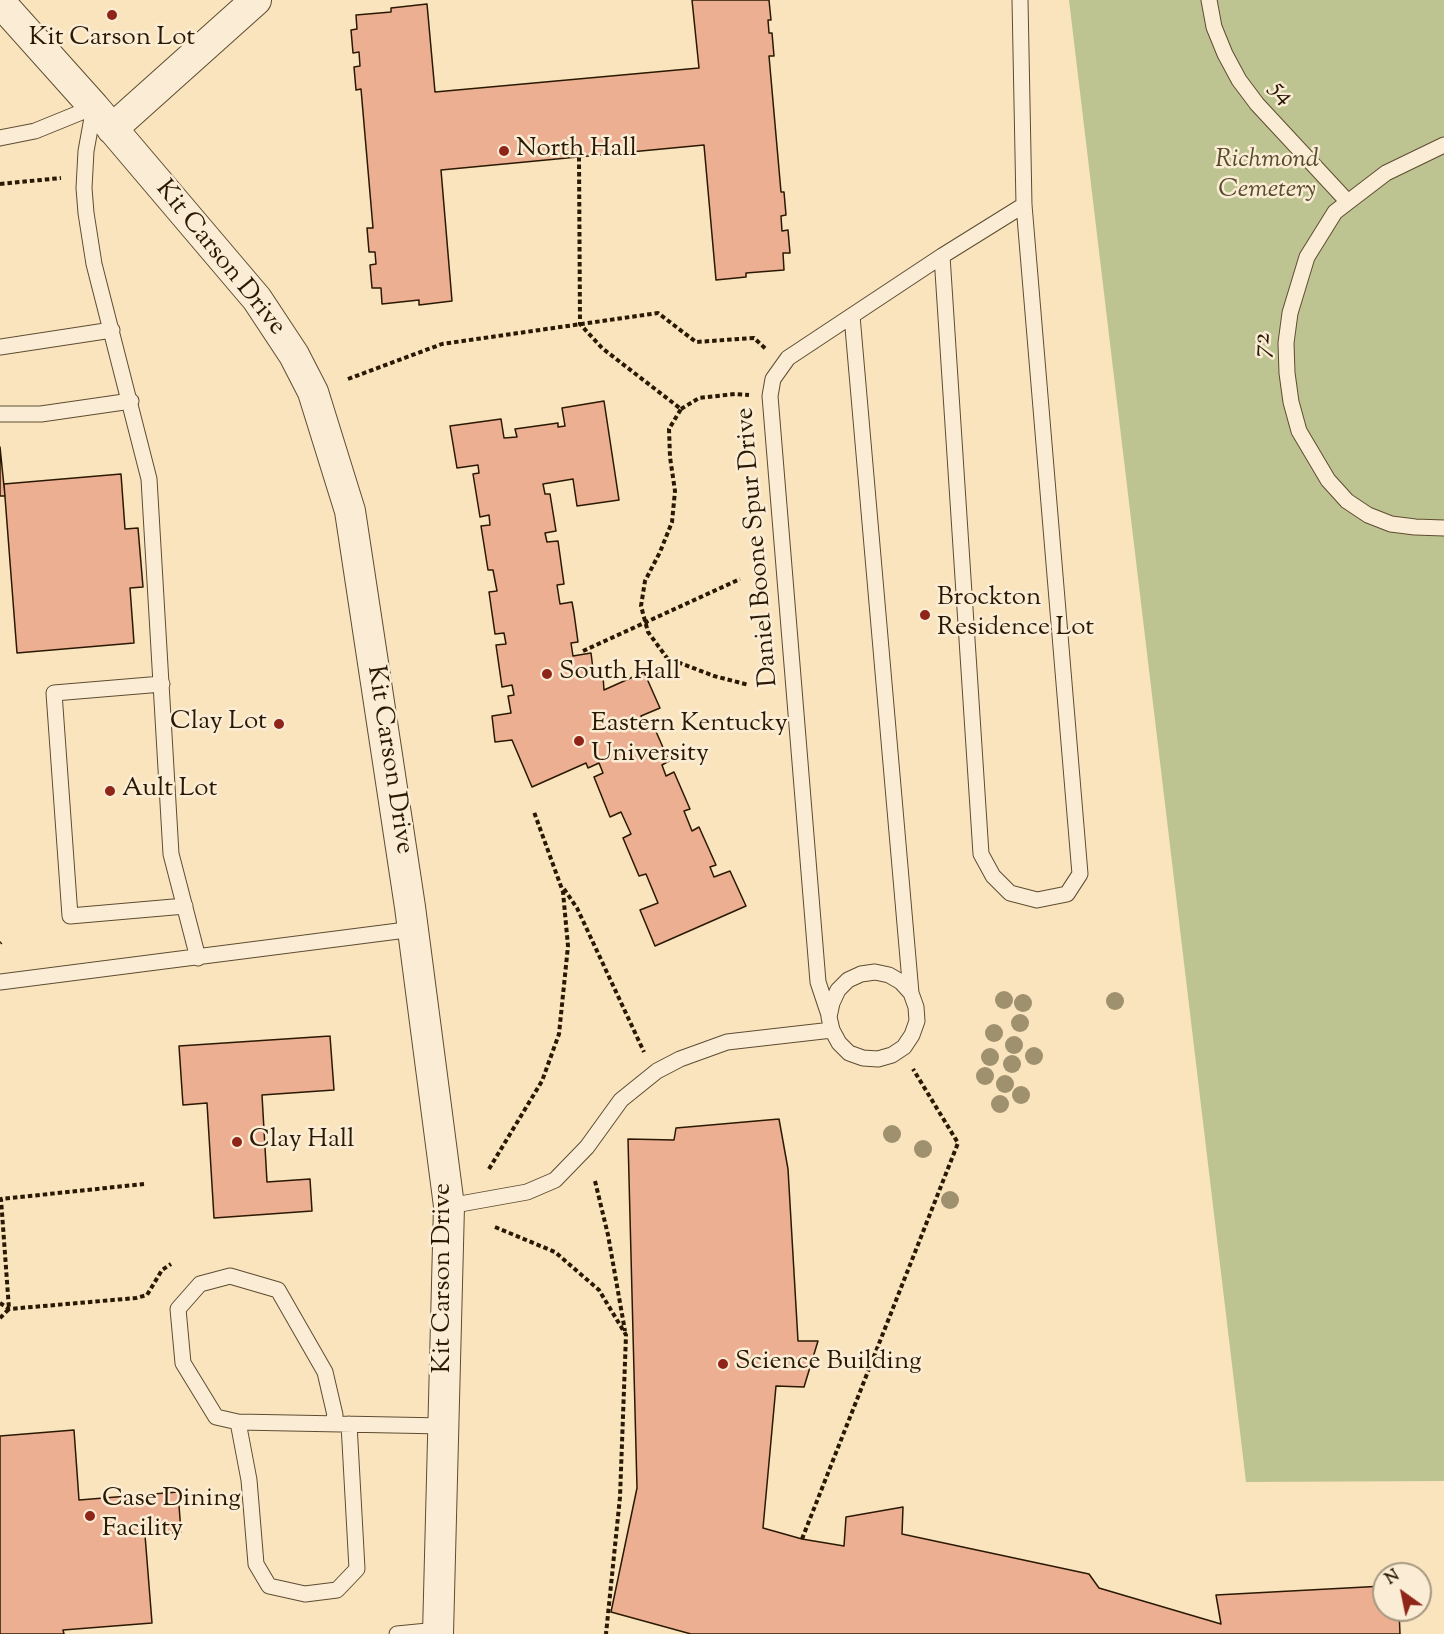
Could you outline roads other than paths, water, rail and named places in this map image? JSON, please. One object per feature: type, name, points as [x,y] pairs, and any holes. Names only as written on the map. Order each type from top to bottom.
[{"type":"street","points":[[103,118],[256,0]]},
{"type":"street","name":"Kit Carson Drive","points":[[0,2],[103,118],[257,299],[294,355],[313,392],[350,511],[414,929],[449,1206],[438,1632]]},
{"type":"lane","points":[[942,256],[981,854],[993,876],[1010,892],[1036,900],[1067,894],[1080,874],[1024,204],[1020,0]]},
{"type":"lane","name":"54","points":[[1209,0],[1214,27],[1239,80],[1257,104],[1347,201]]},
{"type":"lane","points":[[0,138],[103,118]]},
{"type":"lane","points":[[103,118],[86,151],[84,188],[86,213],[94,264],[131,401],[149,479],[171,854],[198,958]]},
{"type":"lane","name":"72","points":[[1444,145],[1386,173],[1335,212],[1307,256],[1290,313],[1286,343],[1291,402],[1299,431],[1328,480],[1347,501],[1368,516],[1391,524],[1444,528]]},
{"type":"lane","name":"Daniel Boone Spur Drive","points":[[831,1023],[818,982],[770,396],[773,379],[789,358],[1024,204]]},
{"type":"lane","points":[[852,316],[911,993],[916,1007],[917,1021],[904,1047],[892,1055],[878,1059],[863,1058],[849,1053],[839,1043],[831,1023],[832,1003],[838,990],[848,980],[861,974],[875,972],[889,975],[902,982],[911,993]]},
{"type":"lane","points":[[0,347],[112,330]]},
{"type":"lane","points":[[0,414],[42,414],[131,401]]},
{"type":"lane","points":[[162,684],[54,693],[70,915],[185,906]]},
{"type":"lane","points":[[0,982],[414,929]]},
{"type":"lane","points":[[449,1206],[527,1192],[555,1180],[587,1147],[621,1100],[657,1071],[680,1059],[727,1042],[831,1023]]},
{"type":"lane","points":[[332,1424],[335,1415],[325,1372],[278,1290],[230,1276],[201,1284],[178,1309],[183,1363],[216,1417],[238,1422],[332,1424],[444,1426]]},
{"type":"lane","points":[[238,1422],[249,1480],[256,1564],[269,1586],[305,1594],[337,1590],[357,1569],[349,1424]]},
{"type":"lane","points":[[397,1634],[438,1632]]},
{"type":"place","name":"Kit Carson Lot","points":[[112,15]]},
{"type":"place","name":"North Hall","points":[[504,151]]},
{"type":"place","name":"Brockton Residence Lot","points":[[925,615]]},
{"type":"place","name":"South Hall","points":[[547,674]]},
{"type":"place","name":"Clay Lot","points":[[279,724]]},
{"type":"place","name":"Eastern Kentucky University","points":[[579,741]]},
{"type":"place","name":"Ault Lot","points":[[110,791]]},
{"type":"place","name":"Clay Hall","points":[[237,1142]]},
{"type":"place","name":"Science Building","points":[[723,1364]]},
{"type":"place","name":"Case Dining Facility","points":[[90,1516]]},
{"type":"park label","name":"Richmond Cemetery","points":[[1267,176]]}]
